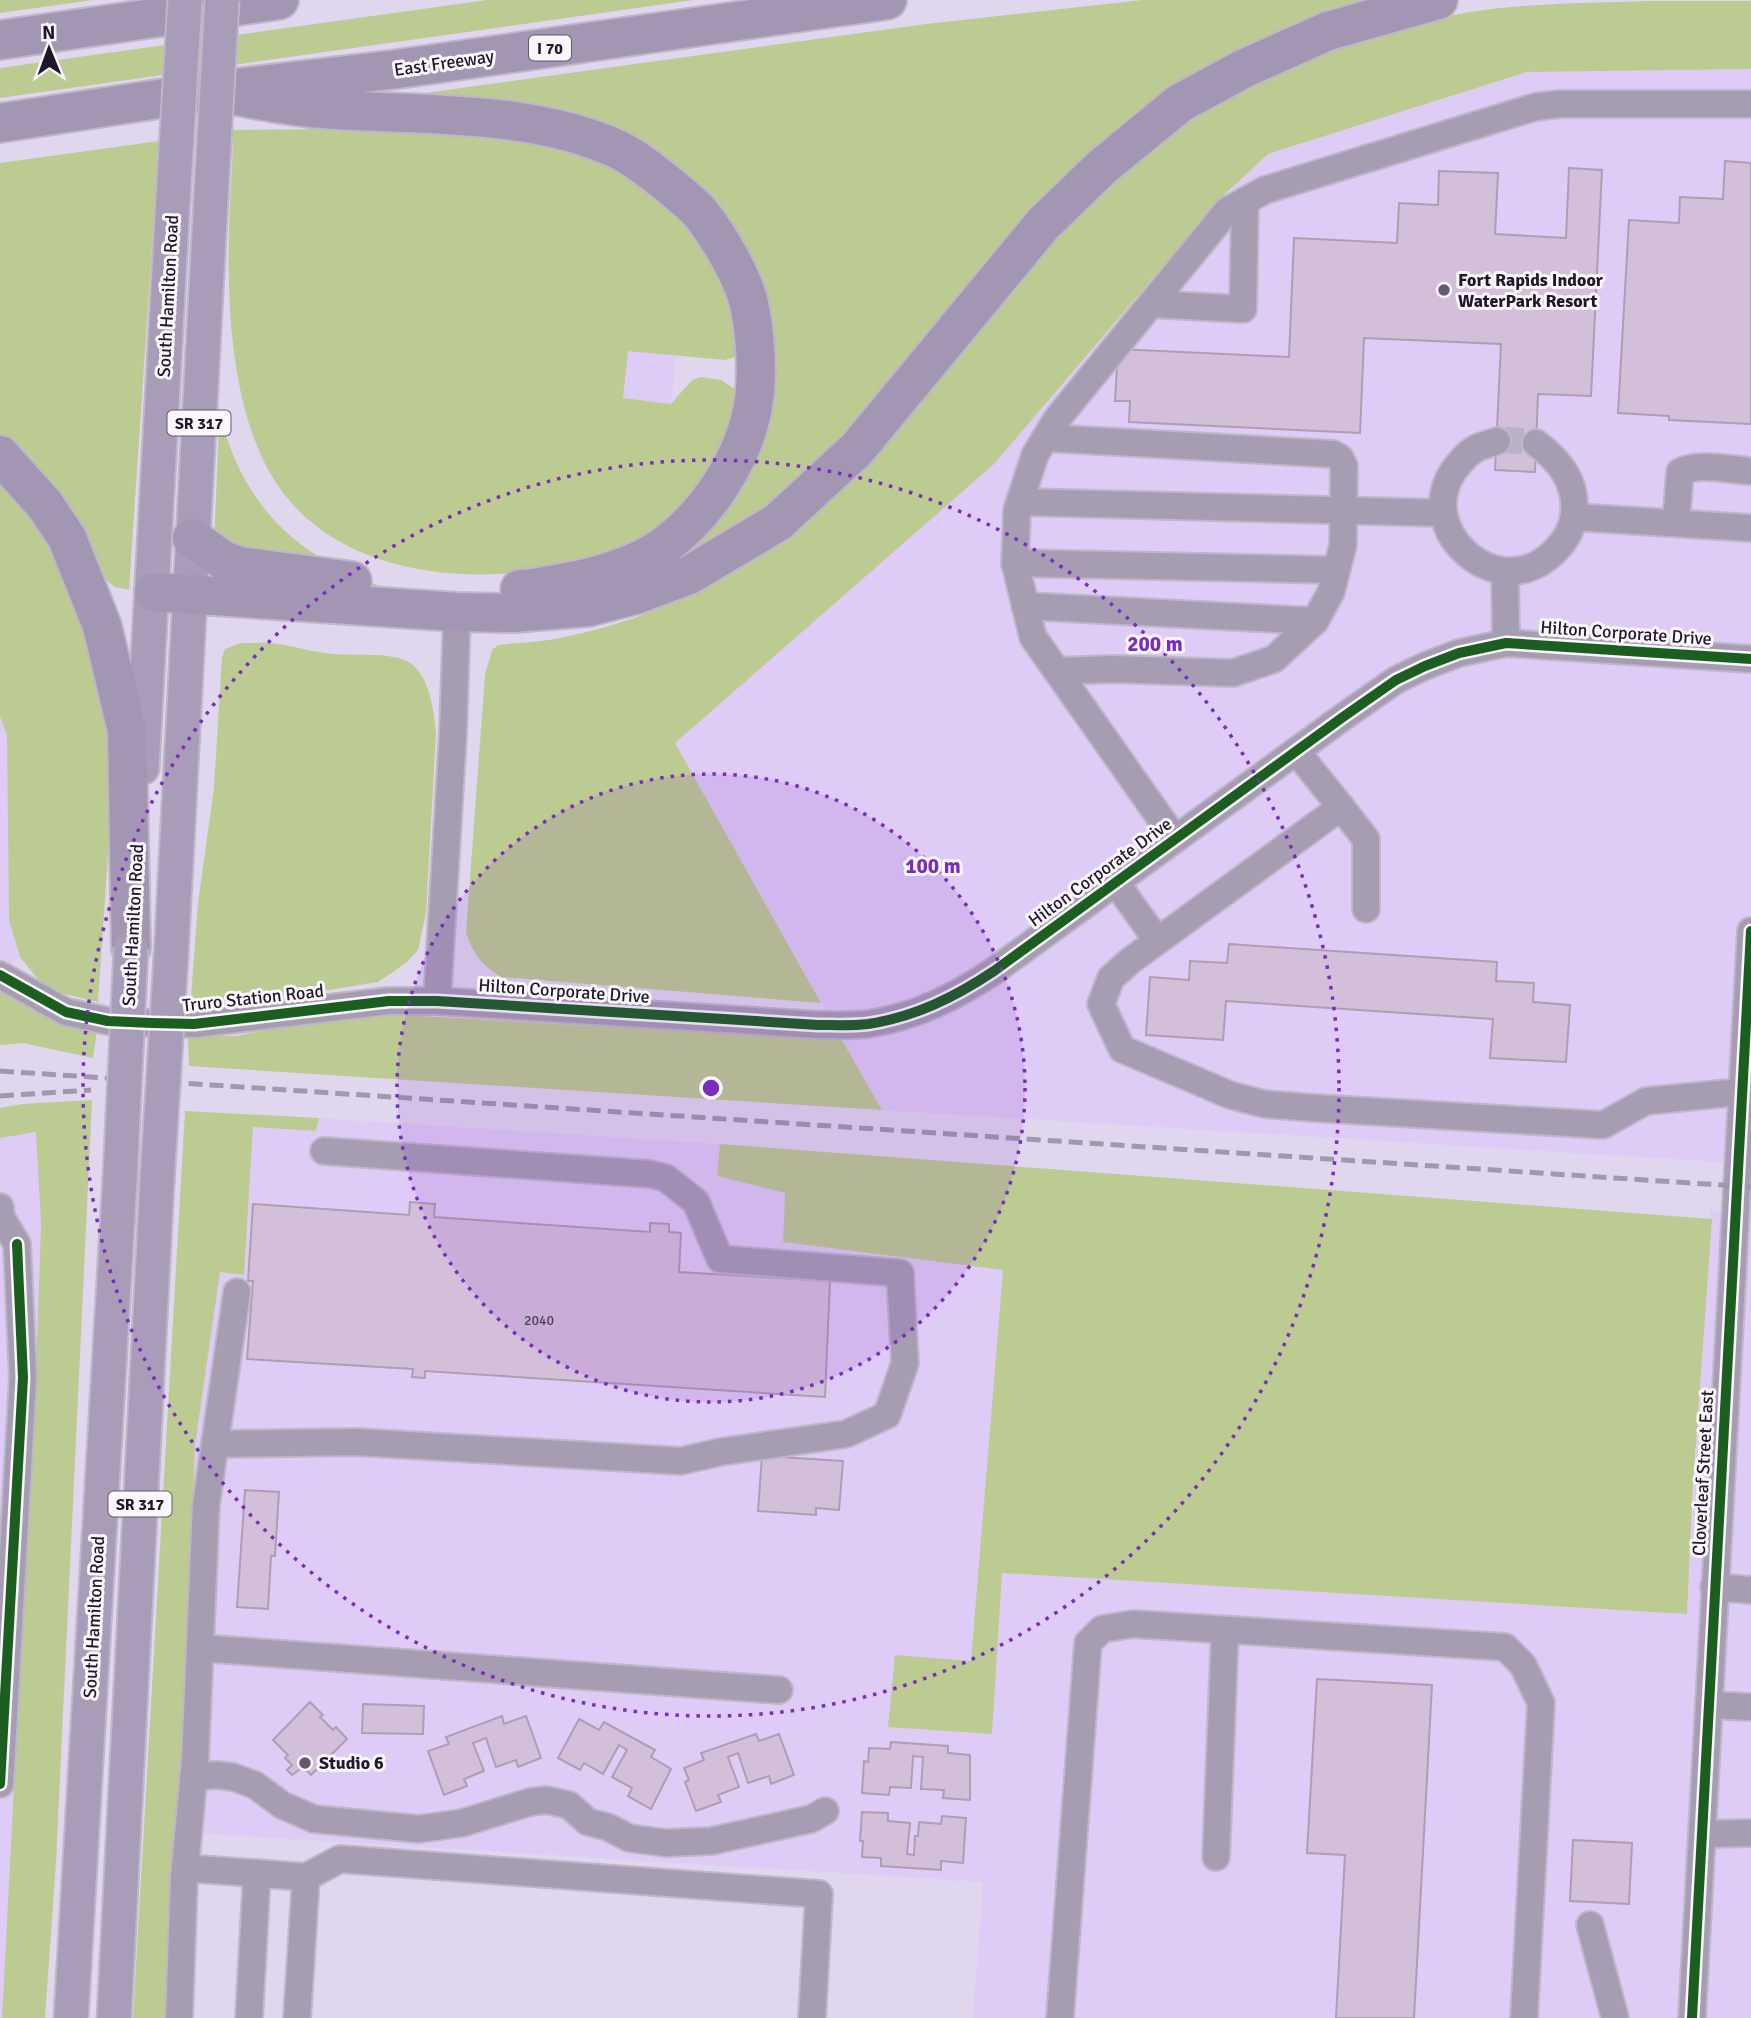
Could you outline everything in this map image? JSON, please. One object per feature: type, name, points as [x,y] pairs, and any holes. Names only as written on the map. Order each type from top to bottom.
[{"type":"highway","points":[[0,40],[279,0]]},
{"type":"highway","name":"East Freeway","points":[[0,123],[211,91],[398,69],[887,0]]},
{"type":"highway","points":[[172,594],[457,612],[513,613],[587,607],[638,594],[689,575],[778,522],[857,449],[1042,223],[1102,167],[1180,103],[1245,68],[1328,31],[1438,0]]},
{"type":"highway","points":[[192,538],[223,560],[239,566],[414,589],[526,589],[585,579],[622,566],[660,548],[692,520],[719,489],[741,447],[754,399],[754,348],[749,302],[728,253],[701,213],[662,180],[620,151],[575,134],[526,123],[387,111],[309,108],[211,91]]},
{"type":"highway","points":[[0,455],[45,505],[67,538],[102,626],[127,732],[131,948]]},
{"type":"main road","name":"South Hamilton Road","points":[[114,2018],[157,1182],[172,956],[173,200],[185,0]]},
{"type":"main road","name":"South Hamilton Road","points":[[71,2018],[131,948],[172,594],[192,538],[222,0]]},
{"type":"street","points":[[1175,839],[1033,637],[1015,563],[1017,510],[1035,455],[1058,419],[1227,211],[1265,190],[1535,107],[1559,104],[1751,104]]},
{"type":"street","points":[[1151,304],[1243,309],[1245,201]]},
{"type":"street","points":[[1046,438],[1333,454],[1340,458],[1344,466],[1343,545],[1331,592],[1315,621],[1274,659],[1233,673],[1114,669],[1057,671]]},
{"type":"street","points":[[1497,441],[1475,449],[1461,461],[1450,476],[1444,494],[1443,513],[1457,546],[1471,559],[1487,567],[1505,571],[1524,569],[1549,556],[1568,535],[1574,517],[1570,480],[1560,464],[1536,443]]},
{"type":"street","points":[[1676,523],[1680,472],[1687,468],[1751,471]]},
{"type":"street","points":[[1020,502],[1443,513]]},
{"type":"street","points":[[1574,517],[1751,527]]},
{"type":"street","points":[[1015,563],[1336,570]]},
{"type":"street","points":[[1505,571],[1506,643]]},
{"type":"street","points":[[1025,606],[1315,621]]},
{"type":"street","points":[[437,1001],[457,612]]},
{"type":"street","name":"Hilton Corporate Drive","points":[[437,1001],[818,1025],[867,1024],[911,1015],[958,995],[994,971],[1405,675],[1459,653],[1506,643],[1751,659]]},
{"type":"street","points":[[1296,751],[1366,839],[1366,909]]},
{"type":"street","points":[[1341,807],[1157,940],[1111,978],[1101,1004],[1122,1049],[1230,1095],[1264,1104],[1603,1125],[1646,1101],[1746,1091]]},
{"type":"street","points":[[1115,883],[1157,940]]},
{"type":"street","name":"Cloverleaf Street East","points":[[1692,2018],[1714,1587],[1746,1091],[1751,931]]},
{"type":"street","name":"Truro Station Road","points":[[0,971],[66,1012],[108,1021],[194,1024],[389,1001],[437,1001]]},
{"type":"street","points":[[215,1444],[356,1441],[681,1461],[720,1452],[846,1434],[887,1415],[905,1363],[901,1273],[720,1259],[696,1202],[666,1178],[650,1174],[324,1151]]},
{"type":"street","points":[[0,1207],[8,1245],[12,1377],[0,1784]]},
{"type":"street","points":[[178,2018],[206,1505],[237,1292]]},
{"type":"street","points":[[1714,1587],[1751,1590]]},
{"type":"street","points":[[1060,2018],[1088,1643],[1102,1629],[1133,1624],[1505,1647],[1523,1665],[1541,1703],[1524,2018]]},
{"type":"street","points":[[1216,1857],[1225,1630]]},
{"type":"street","points":[[200,1648],[779,1690]]},
{"type":"street","points":[[1709,1705],[1751,1707]]},
{"type":"street","points":[[193,1777],[233,1777],[255,1785],[282,1805],[314,1819],[419,1829],[462,1824],[530,1802],[546,1800],[569,1805],[588,1822],[608,1827],[629,1838],[666,1843],[710,1841],[811,1819],[825,1811]]},
{"type":"street","points":[[1703,1833],[1751,1833]]},
{"type":"street","points":[[185,1868],[306,1877],[340,1859],[820,1894],[811,2018]]},
{"type":"street","points":[[249,2018],[257,1873]]},
{"type":"street","points":[[297,2018],[306,1877]]},
{"type":"street","points":[[1590,1925],[1615,2018]]},
{"type":"shaded area","points":[[1751,69],[1751,1164],[882,1110],[675,743],[993,464],[1223,197],[1268,154],[1527,72]]},
{"type":"shaded area","points":[[628,350],[676,356],[671,404],[622,398]]},
{"type":"shaded area","points":[[0,716],[7,736],[9,920],[20,957],[0,970]]},
{"type":"shaded area","points":[[319,1118],[720,1144],[717,1176],[785,1193],[783,1242],[1003,1270],[971,1661],[889,1727],[992,1733],[1002,1573],[1687,1614],[1710,1211],[1751,1214],[1751,2018],[973,2018],[983,1882],[178,1832],[195,1445],[220,1271],[244,1275],[253,1127],[316,1131]]},
{"type":"shaded area","points":[[36,1132],[41,1224],[37,1341],[0,2018],[0,1138]]},
{"type":"green space","points":[[0,0],[93,0],[0,13]]},
{"type":"green space","points":[[487,0],[693,0],[0,98],[0,68]]},
{"type":"green space","points":[[1142,0],[1386,0],[1305,25],[976,282],[790,497],[673,567],[681,543],[766,356],[668,168],[418,104],[418,94],[926,24]]},
{"type":"green space","points":[[1650,1],[1751,1],[1751,69],[1527,72],[1268,154],[1222,197],[994,464],[675,743],[821,1003],[501,977],[479,958],[466,932],[485,675],[492,650],[498,645],[560,638],[610,626],[658,609],[749,563],[790,534],[830,502],[867,467],[901,428],[985,319],[1088,197],[1184,124],[1222,101],[1300,61],[1384,31],[1427,20],[1515,7]]},
{"type":"green space","points":[[420,128],[507,133],[588,151],[678,209],[732,295],[741,355],[725,360],[628,351],[623,398],[671,404],[692,380],[701,377],[721,380],[735,389],[739,400],[719,458],[708,479],[668,521],[623,550],[588,562],[509,573],[430,571],[392,563],[356,550],[323,531],[294,505],[270,473],[245,411],[233,342],[229,237],[233,130]]},
{"type":"green space","points":[[159,141],[129,590],[115,587],[102,577],[0,438],[0,163]]},
{"type":"green space","points":[[219,422],[222,423],[234,457],[249,486],[266,511],[287,533],[337,567],[400,593],[400,596],[214,546]]},
{"type":"green space","points":[[0,481],[33,521],[73,588],[115,752],[98,1002],[61,993],[40,982],[20,957],[9,920],[7,736],[0,716]]},
{"type":"green space","points":[[241,643],[274,643],[332,654],[390,656],[407,661],[421,675],[429,694],[436,734],[426,913],[418,950],[406,963],[378,982],[215,1009],[190,1010],[198,903],[214,788],[222,658],[225,649]]},
{"type":"green space","points":[[0,992],[17,998],[47,1017],[97,1030],[93,1058],[23,1043],[0,1045]]},
{"type":"green space","points":[[368,1013],[842,1040],[882,1110],[189,1066],[188,1036],[236,1036],[342,1014]]},
{"type":"green space","points":[[92,1100],[56,1862],[45,2018],[2,2018],[41,1224],[36,1132],[0,1138],[0,1108]]},
{"type":"green space","points":[[185,1111],[319,1118],[316,1131],[253,1127],[244,1275],[220,1272],[195,1445],[187,1685],[167,2018],[133,2018]]},
{"type":"green space","points":[[720,1144],[1712,1219],[1693,1484],[1687,1614],[1002,1573],[992,1734],[888,1727],[895,1655],[971,1661],[1003,1270],[783,1242],[785,1193],[717,1176]]},
{"type":"building","points":[[1725,161],[1751,163],[1751,424],[1669,420],[1669,416],[1618,413],[1629,220],[1679,223],[1680,197],[1723,199]]},
{"type":"building","name":"Fort Rapids Indoor WaterPark Resort","points":[[1569,168],[1602,170],[1591,396],[1538,394],[1535,472],[1495,470],[1501,344],[1364,338],[1360,433],[1129,422],[1130,401],[1115,401],[1118,349],[1289,357],[1294,238],[1397,243],[1399,203],[1438,205],[1439,171],[1498,173],[1495,234],[1566,238]]},
{"type":"building","points":[[1229,944],[1497,962],[1496,981],[1534,983],[1533,1002],[1570,1005],[1566,1062],[1490,1058],[1493,1019],[1226,1001],[1223,1040],[1146,1035],[1150,977],[1189,980],[1190,961],[1227,963]]},
{"type":"building","points":[[410,1202],[435,1204],[434,1217],[650,1232],[650,1223],[669,1224],[669,1232],[681,1233],[679,1272],[830,1281],[825,1397],[425,1371],[425,1378],[412,1377],[413,1369],[247,1359],[253,1281],[248,1281],[253,1204],[409,1215]]},
{"type":"building","points":[[762,1456],[843,1461],[839,1510],[816,1508],[816,1515],[758,1511]]},
{"type":"building","points":[[245,1490],[279,1492],[268,1609],[237,1607]]},
{"type":"building","points":[[1317,1679],[1432,1685],[1414,2018],[1336,2018],[1345,1855],[1307,1853]]},
{"type":"building","points":[[310,1702],[333,1730],[336,1727],[347,1739],[311,1775],[303,1767],[292,1775],[287,1770],[292,1765],[285,1758],[288,1755],[273,1740]]},
{"type":"building","points":[[363,1704],[424,1706],[423,1734],[362,1733]]},
{"type":"building","points":[[502,1716],[504,1724],[526,1716],[541,1758],[518,1767],[516,1760],[496,1767],[486,1738],[473,1743],[484,1771],[464,1779],[467,1786],[444,1795],[428,1751],[449,1744],[446,1737]]},
{"type":"building","points":[[579,1719],[599,1730],[604,1722],[655,1750],[651,1757],[671,1769],[651,1809],[628,1796],[632,1788],[612,1777],[627,1750],[619,1745],[603,1774],[584,1763],[580,1770],[558,1758]]},
{"type":"building","points":[[756,1734],[759,1741],[779,1734],[794,1775],[771,1784],[769,1776],[748,1783],[738,1753],[728,1757],[739,1787],[718,1795],[721,1802],[696,1811],[685,1782],[689,1780],[684,1768],[704,1760],[701,1753]]},
{"type":"building","points":[[891,1742],[948,1746],[948,1753],[970,1755],[970,1800],[943,1798],[944,1790],[921,1789],[923,1757],[913,1756],[911,1788],[890,1787],[889,1795],[862,1793],[864,1761],[868,1762],[869,1748],[890,1749]]},
{"type":"building","points":[[862,1812],[888,1813],[888,1821],[910,1823],[907,1854],[914,1855],[919,1822],[941,1824],[942,1816],[966,1818],[963,1863],[941,1861],[941,1870],[881,1866],[881,1858],[862,1857]]},
{"type":"building","points":[[1573,1840],[1632,1843],[1629,1904],[1570,1901]]},
{"type":"tunnel","points":[[1497,441],[1536,443]]},
{"type":"railway","points":[[0,1071],[1751,1187]]},
{"type":"railway","points":[[0,1096],[91,1090]]},
{"type":"cycle path","points":[[0,975],[66,1012],[108,1021],[194,1024],[389,1001],[437,1001],[818,1025],[885,1021],[918,1011],[949,997],[994,971],[1343,717],[1396,680],[1425,666],[1459,653],[1506,643],[1751,659]]},
{"type":"cycle path","points":[[1692,2018],[1751,931]]},
{"type":"cycle path","points":[[0,1784],[23,1378],[17,1244]]},
{"type":"place","name":"Fort Rapids Indoor WaterPark Resort","points":[[1444,290]]},
{"type":"place","name":"Studio 6","points":[[305,1763]]}]
